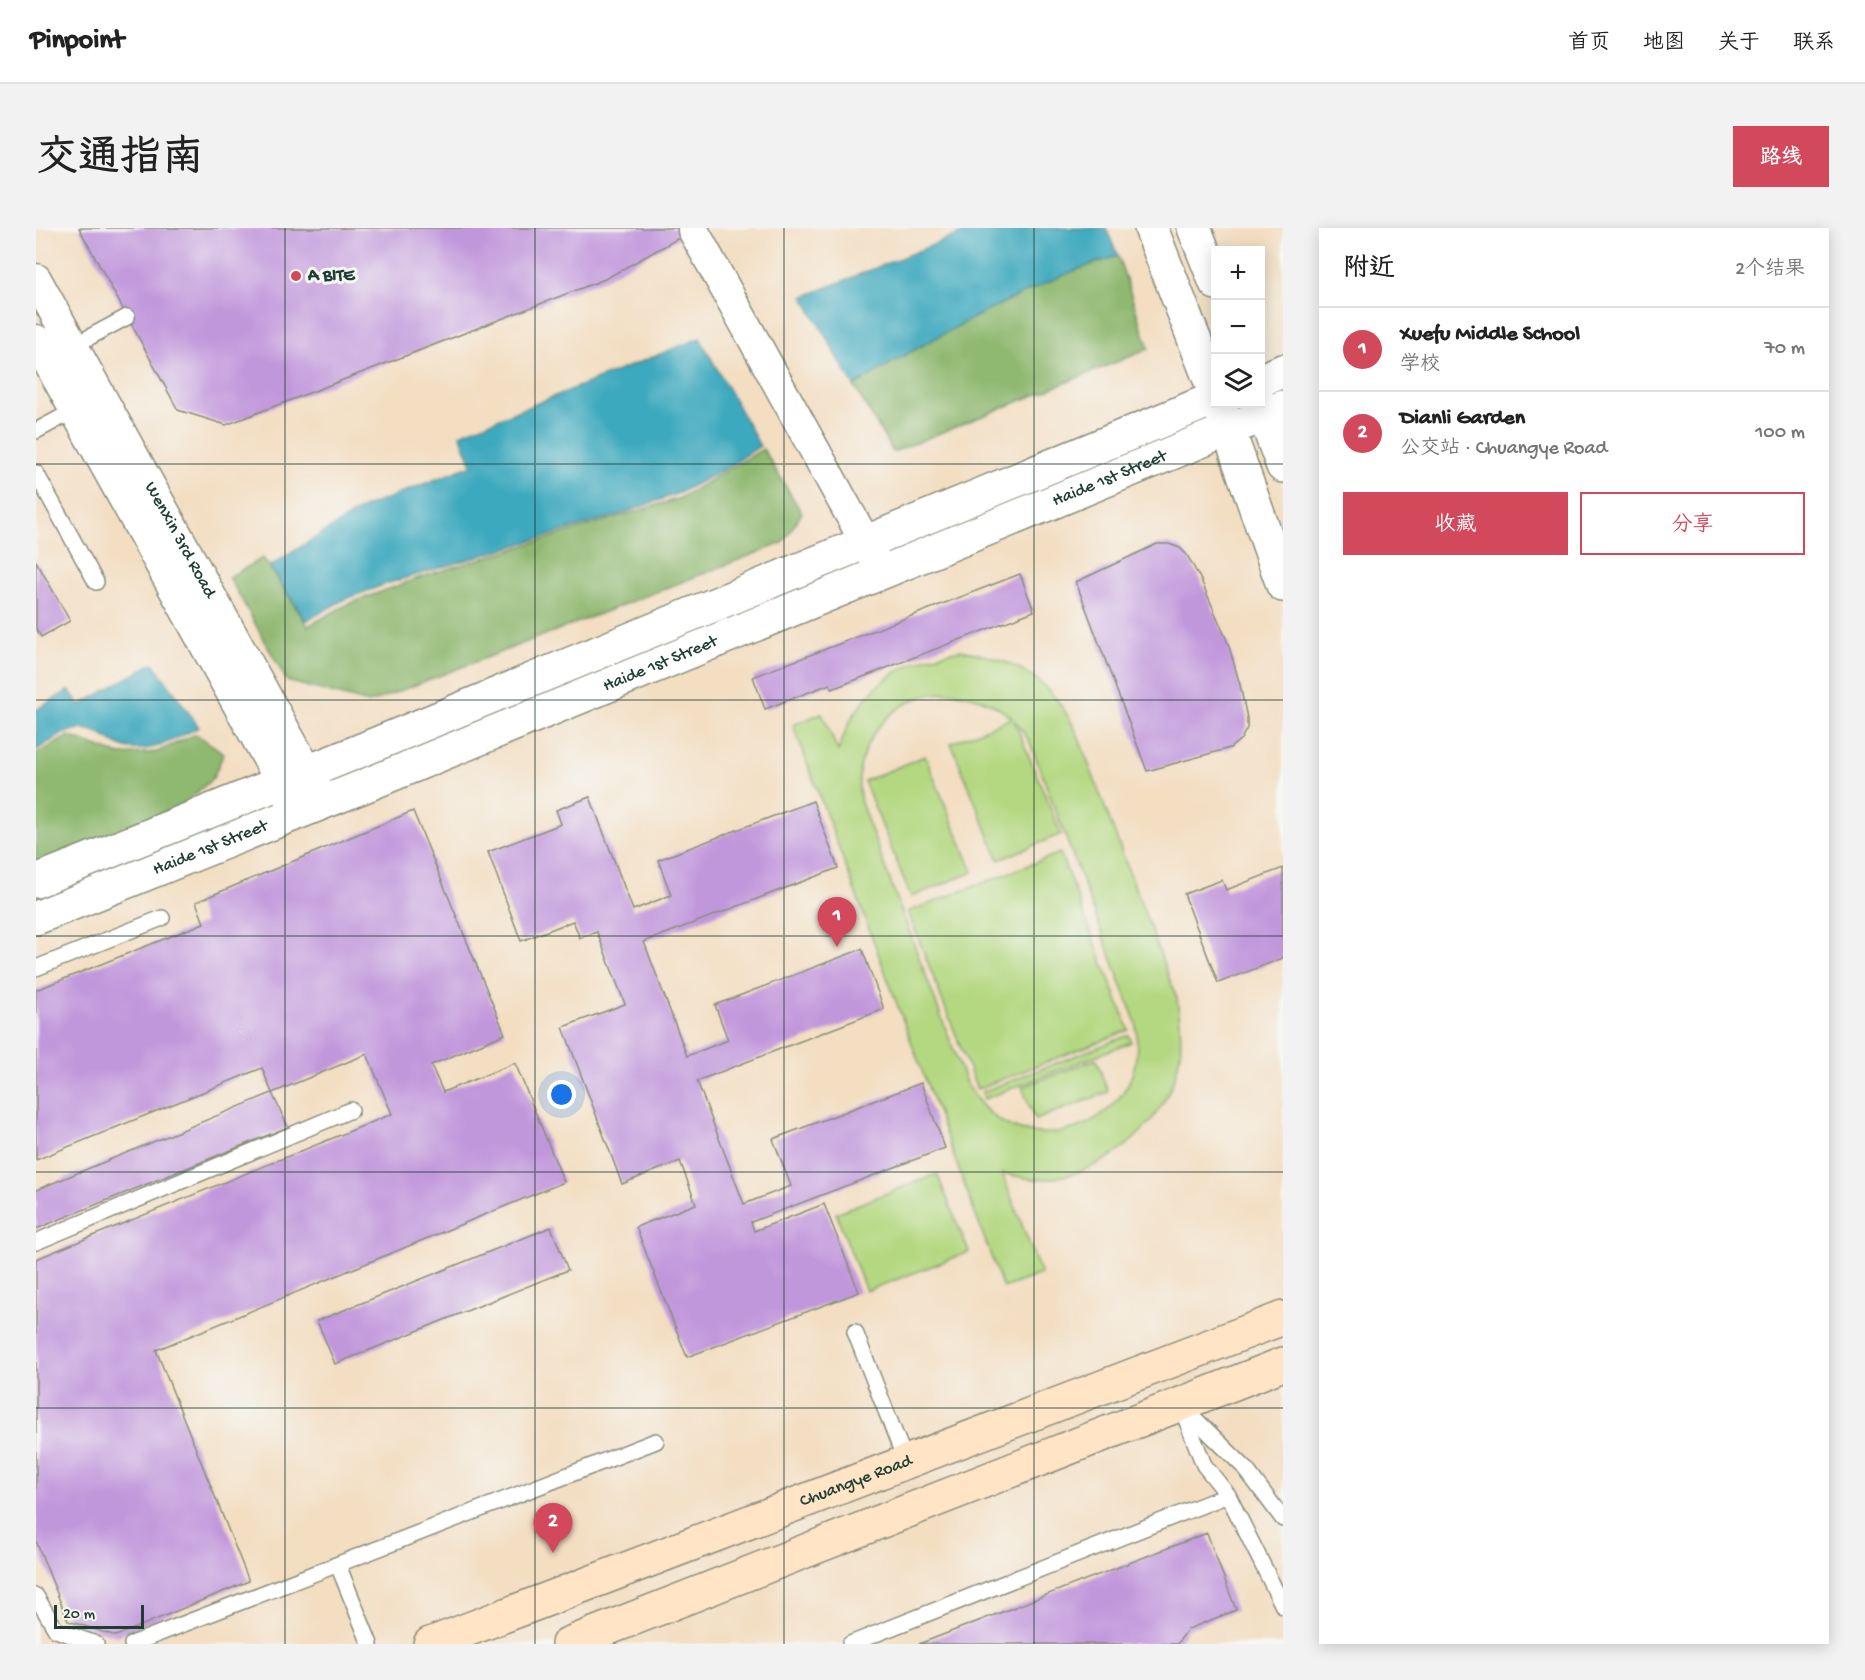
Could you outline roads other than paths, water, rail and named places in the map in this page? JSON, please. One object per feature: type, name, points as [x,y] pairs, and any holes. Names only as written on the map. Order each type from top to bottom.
[{"type":"main road","name":"Chuangye Road","points":[[430,1644],[1283,1318]]},
{"type":"main road","points":[[585,1641],[1283,1364]]},
{"type":"street","points":[[1151,228],[1211,386]]},
{"type":"street","points":[[1194,228],[1211,273]]},
{"type":"street","points":[[693,230],[882,571]]},
{"type":"street","name":"Wenxin 3rd Road","points":[[36,279],[73,346],[294,777]]},
{"type":"street","name":"Wenxin 3rd Road","points":[[36,340],[75,410],[311,807]]},
{"type":"street","points":[[1265,378],[1283,371]]},
{"type":"street","name":"Haide 1st Street","points":[[36,882],[1211,398]]},
{"type":"street","points":[[1269,408],[1283,466]]},
{"type":"street","name":"Haide 1st Street","points":[[36,918],[882,571],[1223,416],[1269,408]]},
{"type":"street","points":[[1223,416],[1283,585]]},
{"type":"lane","points":[[73,346],[127,317]]},
{"type":"lane","points":[[36,431],[75,410]]},
{"type":"lane","points":[[36,473],[96,582]]},
{"type":"lane","points":[[36,968],[162,918]]},
{"type":"lane","points":[[36,1242],[351,1110]]},
{"type":"lane","points":[[855,1332],[906,1462]]},
{"type":"lane","points":[[1180,1404],[1204,1465],[1228,1495],[1283,1606]]},
{"type":"lane","points":[[1180,1404],[1245,1468],[1283,1519]]},
{"type":"lane","points":[[132,1644],[656,1441]]},
{"type":"lane","points":[[850,1644],[1228,1495]]},
{"type":"lane","points":[[338,1565],[369,1644]]},
{"type":"lane","points":[[36,1596],[56,1630],[96,1644]]},
{"type":"water","points":[[975,228],[1106,228],[1118,256],[1072,272],[999,305],[889,364],[854,386],[803,297]]},
{"type":"water","points":[[700,338],[760,446],[728,467],[679,493],[618,515],[389,583],[343,600],[306,621],[270,566],[363,508],[472,465],[460,434]]},
{"type":"water","points":[[153,663],[199,727],[148,749],[127,748],[92,730],[82,729],[58,736],[36,750],[36,710],[69,690],[80,705]]},
{"type":"place","name":"A BITE","points":[[296,276]]},
{"type":"place","name":"Xuefu Middle School","points":[[837,947]]},
{"type":"place","name":"Dianli Garden","points":[[553,1553]]}]
